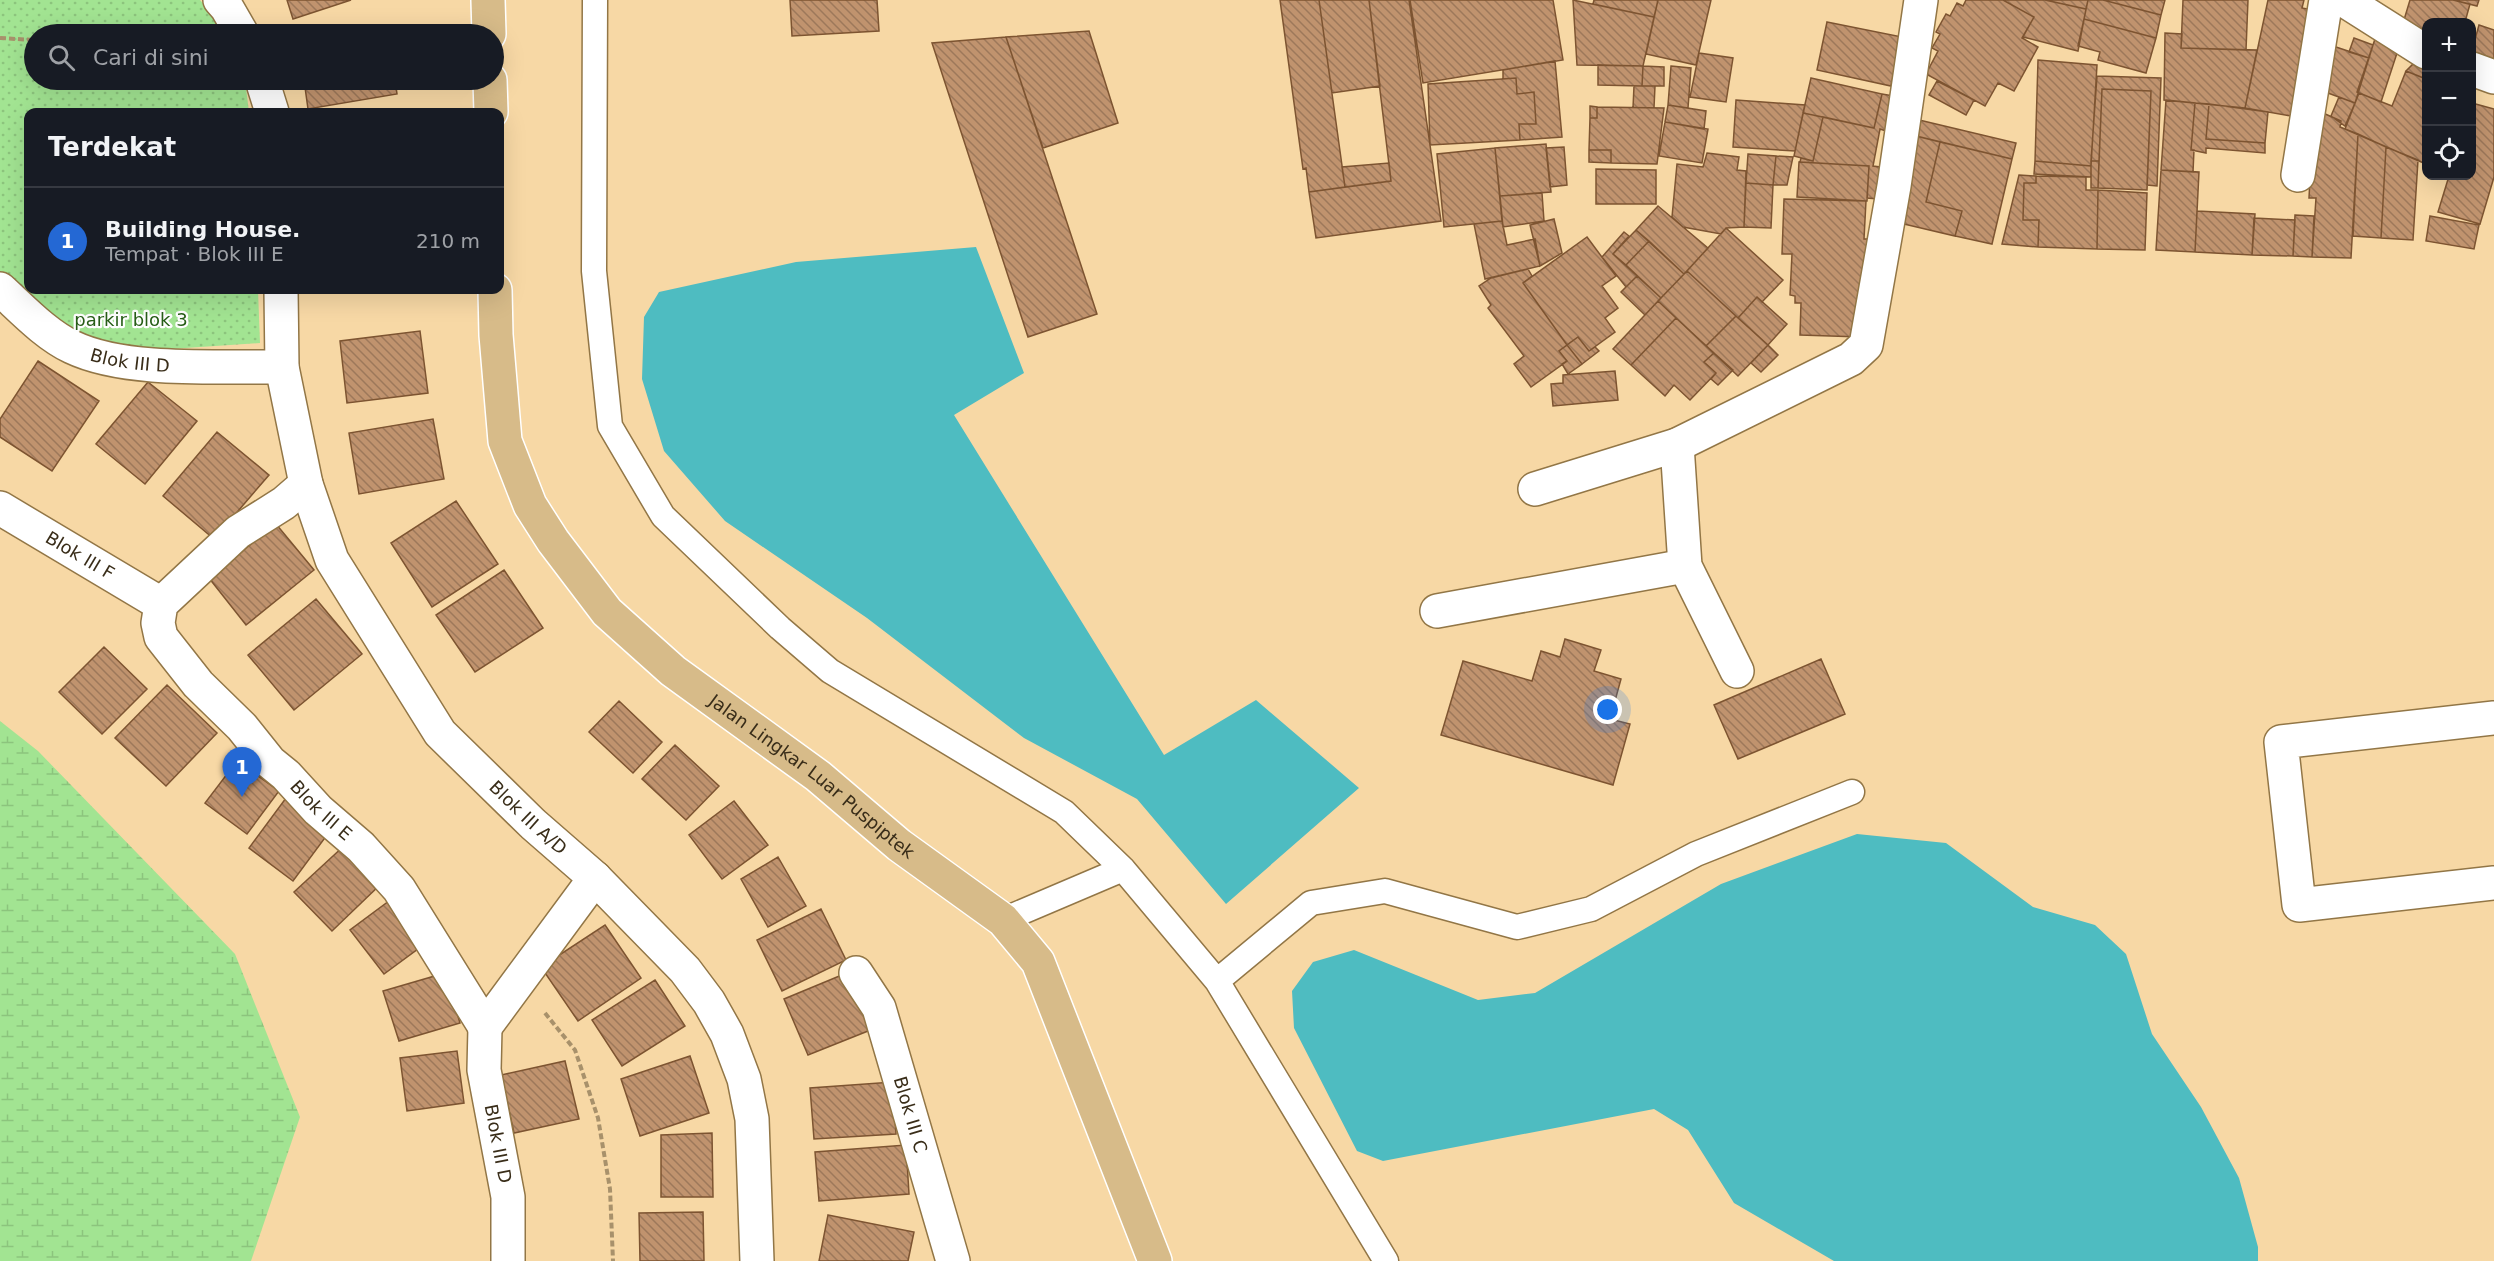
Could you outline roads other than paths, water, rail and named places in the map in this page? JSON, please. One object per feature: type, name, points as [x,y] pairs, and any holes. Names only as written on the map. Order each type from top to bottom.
[{"type":"main road","points":[[488,0],[489,24]]},
{"type":"main road","points":[[490,90],[491,108]]},
{"type":"main road","name":"Jalan Lingkar Luar Puspiptek","points":[[495,294],[496,335],[505,441],[530,505],[553,541],[607,612],[673,671],[819,776],[899,845],[1003,920],[1038,962],[1155,1261]]},
{"type":"street","points":[[220,0],[228,8],[237,24]]},
{"type":"street","points":[[1535,489],[1677,445],[1851,358],[1866,345],[1921,0]]},
{"type":"street","points":[[2298,175],[2326,0]]},
{"type":"street","points":[[2344,0],[2422,49]]},
{"type":"street","points":[[2476,70],[2494,77]]},
{"type":"street","points":[[265,90],[271,108]]},
{"type":"street","name":"Blok III D","points":[[0,289],[33,320],[70,346],[100,358],[142,364],[282,367]]},
{"type":"street","name":"Blok III A/D","points":[[281,294],[282,367],[306,484],[332,560],[440,733],[533,824],[595,878],[685,970],[709,1002],[727,1034],[744,1080],[752,1119],[757,1261]]},
{"type":"street","points":[[1677,445],[1685,566],[1737,671]]},
{"type":"street","points":[[160,604],[238,532],[284,503],[306,484]]},
{"type":"street","name":"Blok III F","points":[[0,508],[160,604]]},
{"type":"street","points":[[1437,611],[1685,566]]},
{"type":"street","name":"Blok III E","points":[[160,604],[158,623],[161,637],[168,647],[198,684],[242,727],[270,762],[286,775],[318,810],[361,847],[399,889],[485,1027]]},
{"type":"street","points":[[2494,718],[2281,742],[2299,905],[2494,883]]},
{"type":"street","points":[[485,1027],[595,878]]},
{"type":"street","name":"Blok III C","points":[[856,973],[879,1008],[953,1261]]},
{"type":"street","name":"Blok III D","points":[[485,1027],[484,1070],[508,1197],[508,1261]]},
{"type":"lane","points":[[595,0],[594,271],[610,426],[663,516],[780,628],[830,671],[1064,813],[1124,868],[1217,981],[1386,1261]]},
{"type":"lane","points":[[1217,981],[1311,903],[1385,891],[1517,927],[1592,909],[1696,854],[1852,792]]},
{"type":"lane","points":[[1003,920],[1124,868]]},
{"type":"water","points":[[976,247],[1024,373],[954,415],[1164,755],[1256,700],[1359,788],[1226,904],[1137,799],[1024,738],[867,618],[725,521],[664,451],[642,379],[644,317],[659,292],[796,262]]},
{"type":"water","points":[[1857,834],[1946,843],[2033,907],[2095,925],[2126,954],[2152,1034],[2201,1107],[2239,1178],[2258,1247],[2258,1261],[1834,1261],[1734,1203],[1688,1130],[1654,1109],[1383,1161],[1357,1151],[1294,1028],[1292,991],[1313,962],[1354,950],[1478,1000],[1535,993],[1721,884]]},
{"type":"place","name":"Building House.","points":[[242,797]]},
{"type":"park label","name":"parkir blok 3","points":[[131,320]]}]
